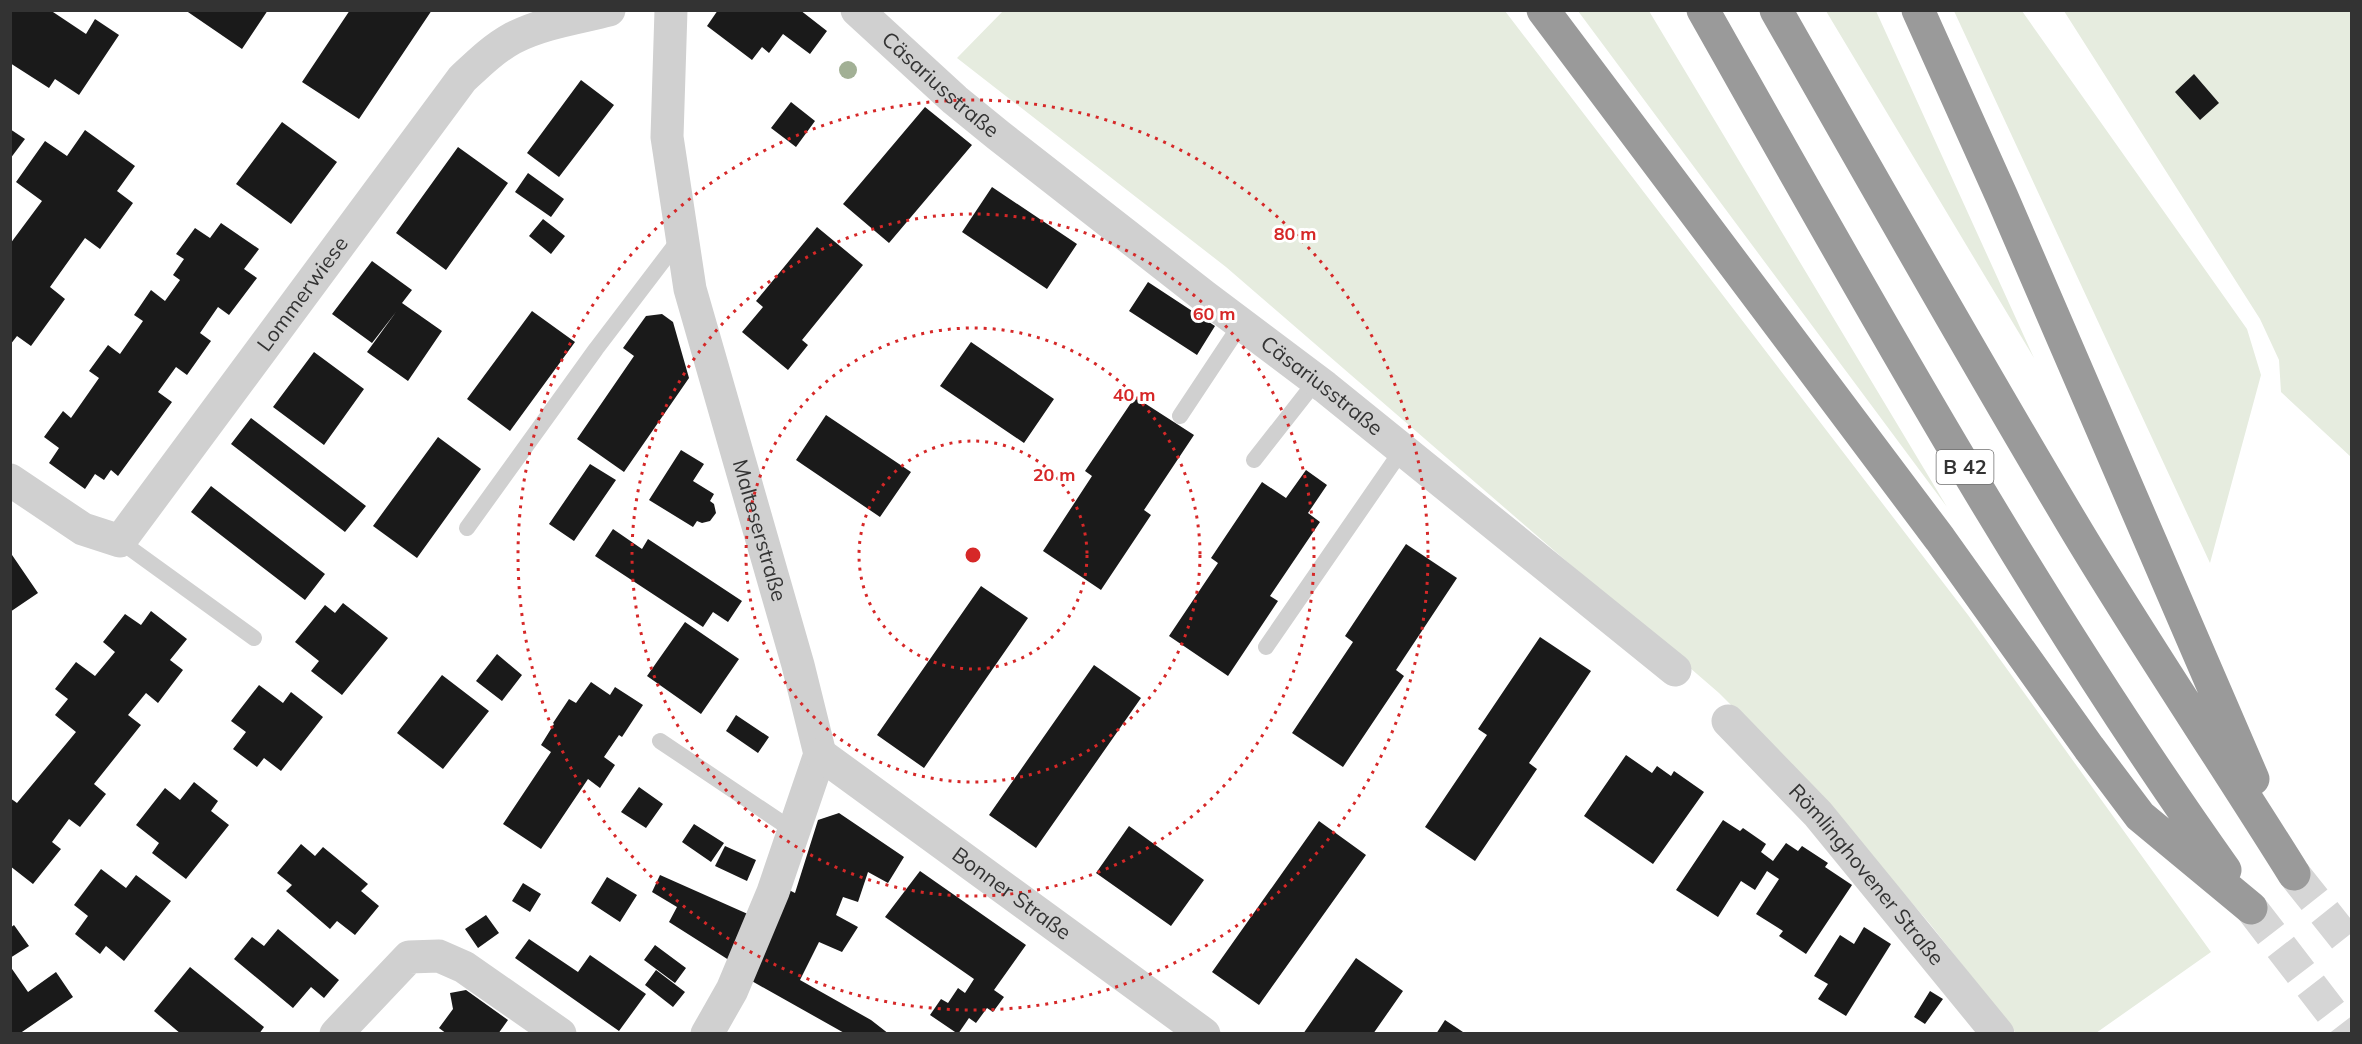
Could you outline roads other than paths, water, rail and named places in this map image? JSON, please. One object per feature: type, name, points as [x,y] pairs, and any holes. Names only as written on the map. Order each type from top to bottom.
[{"type":"highway","name":"B 42","points":[[1542,10],[1940,539],[2140,816],[2252,908],[2125,725],[2019,558],[1824,225],[1703,10]]},
{"type":"highway","name":"B 42","points":[[1776,10],[2073,525],[2295,874],[2002,197],[1918,10]]},
{"type":"street","name":"Lommerwiese","points":[[120,541],[462,79],[487,55],[514,37],[555,23],[609,10]]},
{"type":"street","name":"Malteserstraße","points":[[671,10],[668,137],[690,289],[798,665],[820,754]]},
{"type":"street","name":"Cäsariusstraße","points":[[860,11],[964,107],[1316,381],[1675,670]]},
{"type":"street","points":[[10,480],[83,529],[120,541]]},
{"type":"street","name":"Römlinghovener Straße","points":[[1728,721],[1818,814],[1998,1034]]},
{"type":"street","points":[[707,1034],[732,990],[774,892],[820,754]]},
{"type":"street","name":"Bonner Straße","points":[[820,754],[1204,1034]]},
{"type":"street","points":[[336,1034],[409,957],[439,956],[464,967],[560,1034]]},
{"type":"lane","points":[[467,528],[596,349],[682,235]]},
{"type":"lane","points":[[1180,416],[1241,324]]},
{"type":"lane","points":[[1254,460],[1316,381]]},
{"type":"lane","points":[[1266,647],[1402,450]]},
{"type":"lane","points":[[120,541],[255,638]]},
{"type":"lane","points":[[660,741],[794,831]]},
{"type":"tunnel","points":[[2294,874],[2352,947]]},
{"type":"tunnel","points":[[2251,908],[2348,1034]]}]
